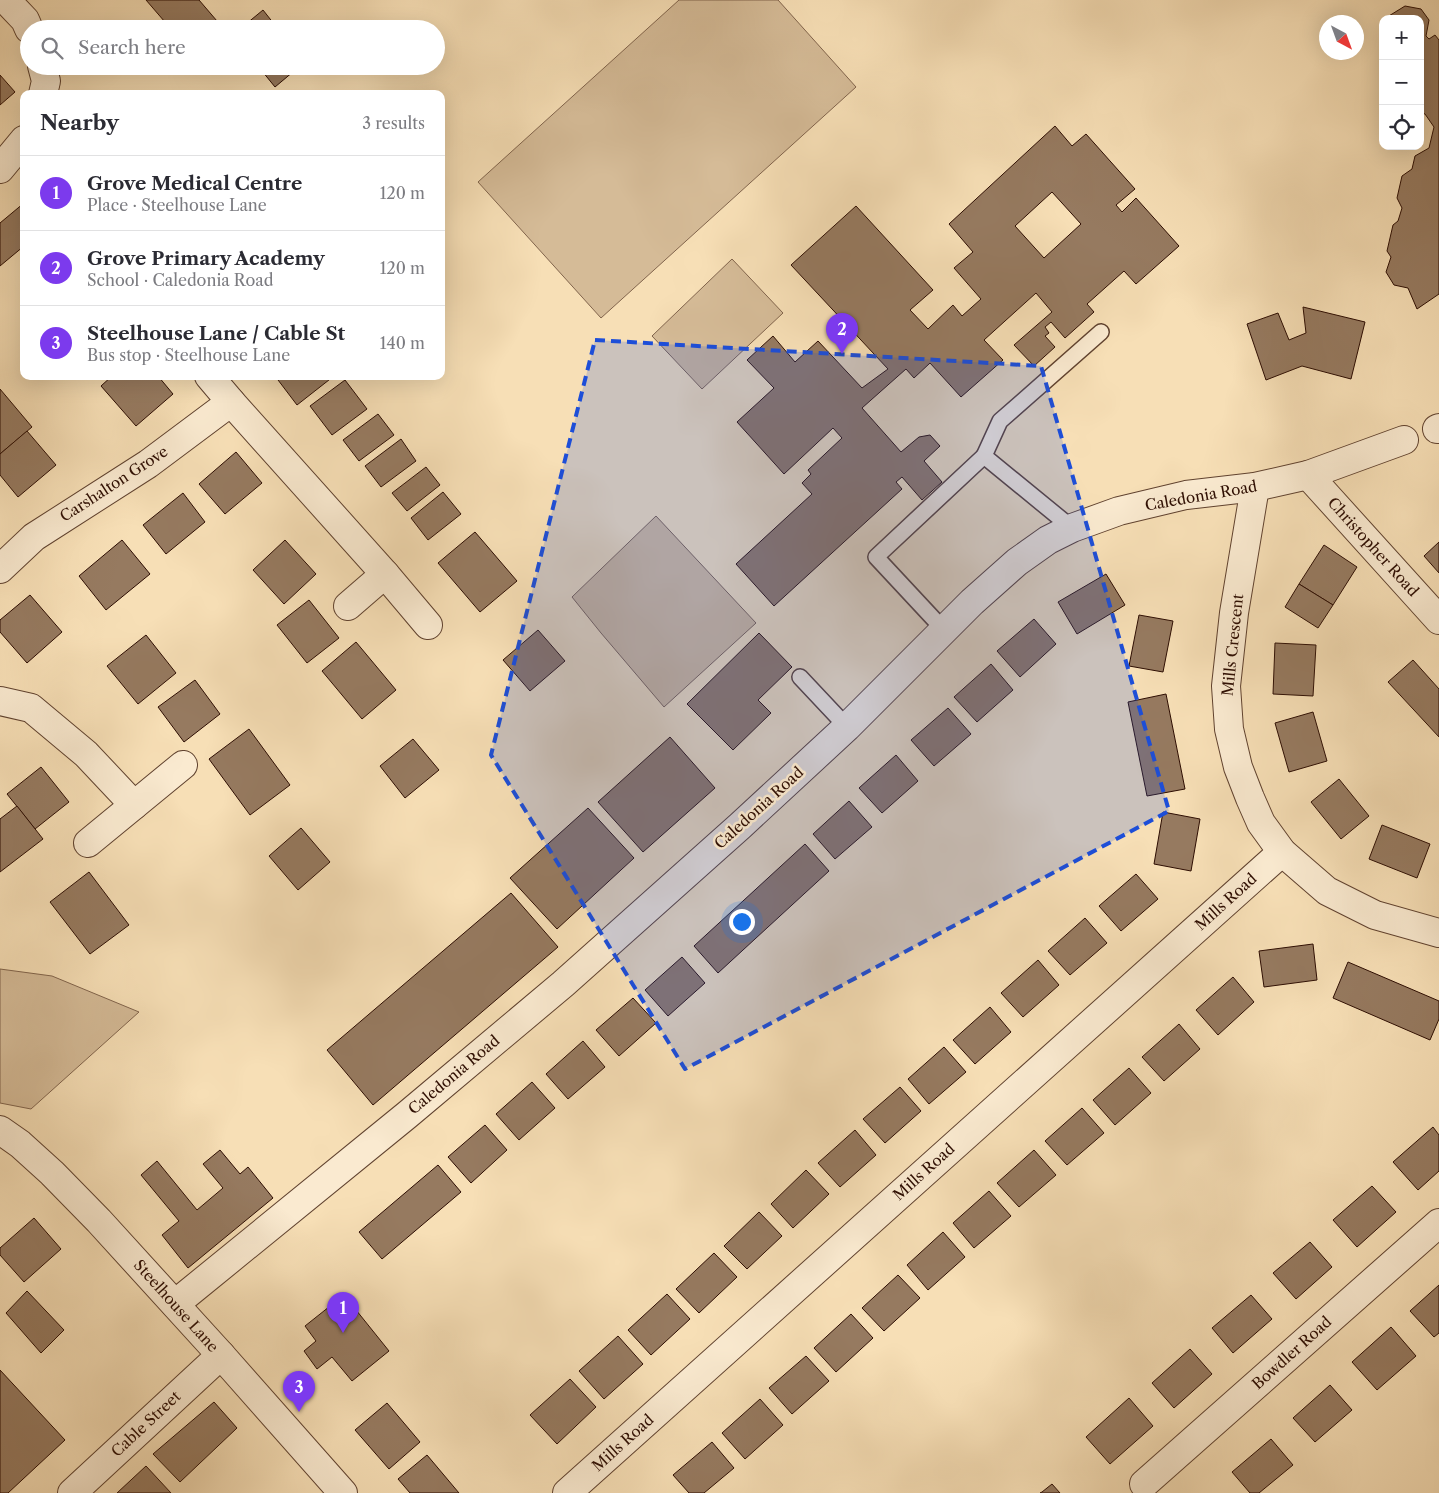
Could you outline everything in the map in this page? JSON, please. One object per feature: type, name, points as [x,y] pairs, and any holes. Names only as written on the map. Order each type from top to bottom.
[{"type":"street","points":[[6,0],[25,20]]},
{"type":"street","points":[[44,75],[46,81],[44,90]]},
{"type":"street","points":[[0,169],[20,145]]},
{"type":"street","points":[[213,380],[428,624]]},
{"type":"street","name":"Carshalton Grove","points":[[0,569],[34,537],[148,464],[231,402]]},
{"type":"street","name":"Caledonia Road","points":[[175,1304],[407,1115],[563,984],[740,826],[847,727],[972,602],[1017,562],[1048,540],[1072,528],[1118,511],[1186,495],[1255,487],[1308,475],[1404,440]]},
{"type":"street","name":"Christopher Road","points":[[1308,475],[1439,620]]},
{"type":"street","name":"Mills Crescent","points":[[1255,487],[1234,613],[1226,686],[1228,729],[1238,767],[1250,798],[1261,823],[1282,852],[1327,891],[1376,915],[1439,934]]},
{"type":"street","points":[[348,606],[385,574]]},
{"type":"street","points":[[0,701],[31,708],[86,754],[134,805]]},
{"type":"street","points":[[88,843],[183,765]]},
{"type":"street","name":"Mills Road","points":[[567,1493],[1282,852]]},
{"type":"street","name":"Steelhouse Lane","points":[[0,1130],[20,1144],[52,1173],[99,1221],[343,1493]]},
{"type":"street","name":"Bowdler Road","points":[[1144,1484],[1439,1223]]},
{"type":"street","name":"Cable Street","points":[[72,1493],[221,1355]]},
{"type":"lane","points":[[944,630],[876,557],[984,456],[1000,422],[1101,332]]},
{"type":"lane","points":[[984,456],[1072,528]]},
{"type":"lane","points":[[800,678],[847,727]]},
{"type":"highlighted area","points":[[595,340],[1041,366],[1169,811],[685,1069],[491,755]]},
{"type":"shaded area","points":[[679,0],[778,0],[856,87],[601,318],[478,182]]},
{"type":"shaded area","points":[[732,259],[783,313],[702,389],[652,336]]},
{"type":"shaded area","points":[[656,516],[756,623],[664,707],[572,597]]},
{"type":"shaded area","points":[[0,969],[52,976],[139,1012],[31,1109],[0,1103]]},
{"type":"building","points":[[146,0],[199,0],[216,20],[163,20]]},
{"type":"building","points":[[1405,6],[1421,9],[1429,20],[1426,36],[1429,39],[1435,35],[1439,40],[1439,294],[1417,309],[1408,288],[1394,285],[1386,272],[1391,257],[1387,251],[1393,225],[1398,221],[1402,208],[1397,198],[1402,176],[1412,169],[1415,156],[1429,148],[1434,127],[1424,114],[1424,15],[1390,15]]},
{"type":"building","points":[[263,10],[271,20],[251,20]]},
{"type":"building","points":[[0,75],[15,92],[0,105]]},
{"type":"building","points":[[265,75],[289,75],[275,87]]},
{"type":"building","points":[[1055,126],[1072,146],[1086,134],[1135,189],[1116,205],[1122,212],[1136,198],[1179,246],[1136,284],[1124,271],[1087,304],[1094,312],[1065,338],[1051,322],[1045,327],[1049,333],[1045,336],[1055,347],[1034,366],[1014,345],[1052,312],[1036,293],[984,340],[1003,360],[961,397],[930,363],[914,378],[906,369],[862,408],[901,452],[919,437],[930,435],[940,446],[924,461],[942,482],[922,500],[902,477],[896,482],[902,489],[774,606],[736,564],[812,494],[802,483],[811,474],[808,470],[842,438],[833,428],[784,474],[737,422],[774,388],[747,360],[773,336],[795,362],[818,341],[862,388],[888,369],[791,265],[856,206],[933,290],[910,310],[928,329],[953,305],[962,316],[981,299],[954,268],[973,252],[949,224]],"holes":[[[1052,192],[1081,224],[1044,258],[1015,226]]]},
{"type":"building","points":[[20,206],[20,249],[0,266],[0,223]]},
{"type":"building","points":[[1303,307],[1365,322],[1351,379],[1302,366],[1266,380],[1247,324],[1278,313],[1289,340],[1306,333]]},
{"type":"building","points":[[108,380],[161,380],[173,394],[136,426],[101,386]]},
{"type":"building","points":[[278,380],[329,380],[297,405]]},
{"type":"building","points":[[345,380],[367,409],[332,435],[310,406]]},
{"type":"building","points":[[0,389],[32,427],[0,454]]},
{"type":"building","points":[[378,414],[394,435],[359,461],[343,440]]},
{"type":"building","points":[[27,431],[56,465],[18,497],[0,475],[0,454]]},
{"type":"building","points":[[401,439],[416,461],[381,487],[365,466]]},
{"type":"building","points":[[236,452],[262,483],[225,514],[199,484]]},
{"type":"building","points":[[426,467],[440,485],[407,511],[392,493]]},
{"type":"building","points":[[443,492],[461,514],[428,540],[411,518]]},
{"type":"building","points":[[183,493],[205,522],[166,554],[143,525]]},
{"type":"building","points":[[475,532],[517,581],[480,612],[438,563]]},
{"type":"building","points":[[122,540],[150,574],[106,610],[79,576]]},
{"type":"building","points":[[285,540],[316,574],[284,604],[253,570]]},
{"type":"building","points":[[1439,542],[1439,573],[1424,556]]},
{"type":"building","points":[[1324,545],[1357,567],[1333,605],[1299,584]]},
{"type":"building","points":[[1106,574],[1125,605],[1077,634],[1058,602]]},
{"type":"building","points":[[1299,584],[1333,605],[1318,628],[1285,607]]},
{"type":"building","points":[[30,595],[62,632],[27,663],[0,632],[0,620]]},
{"type":"building","points":[[309,600],[339,638],[307,663],[277,625]]},
{"type":"building","points":[[1139,615],[1173,621],[1163,672],[1129,666]]},
{"type":"building","points":[[1034,619],[1056,644],[1020,677],[997,651]]},
{"type":"building","points":[[538,630],[565,661],[530,691],[503,660]]},
{"type":"building","points":[[759,633],[792,667],[758,700],[771,713],[733,750],[687,704]]},
{"type":"building","points":[[146,635],[176,673],[138,704],[107,666]]},
{"type":"building","points":[[356,642],[396,690],[362,719],[322,671]]},
{"type":"building","points":[[1275,643],[1316,645],[1313,696],[1273,694]]},
{"type":"building","points":[[1413,660],[1439,689],[1439,737],[1388,682]]},
{"type":"building","points":[[991,664],[1013,690],[977,722],[954,697]]},
{"type":"building","points":[[195,680],[220,714],[184,742],[158,707]]},
{"type":"building","points":[[1166,694],[1185,789],[1147,796],[1128,702]]},
{"type":"building","points":[[948,708],[971,734],[934,766],[911,740]]},
{"type":"building","points":[[1313,712],[1327,761],[1289,772],[1275,723]]},
{"type":"building","points":[[249,729],[290,785],[250,815],[209,759]]},
{"type":"building","points":[[670,737],[715,788],[643,852],[598,802]]},
{"type":"building","points":[[413,739],[439,770],[405,798],[380,766]]},
{"type":"building","points":[[896,755],[918,781],[882,813],[859,788]]},
{"type":"building","points":[[41,767],[69,802],[35,829],[7,794]]},
{"type":"building","points":[[1339,779],[1369,816],[1341,839],[1311,802]]},
{"type":"building","points":[[849,801],[872,827],[835,859],[813,834]]},
{"type":"building","points":[[17,806],[43,839],[0,872],[0,819]]},
{"type":"building","points":[[588,808],[634,858],[557,929],[510,878]]},
{"type":"building","points":[[1163,812],[1200,819],[1191,871],[1154,864]]},
{"type":"building","points":[[1382,825],[1430,844],[1417,878],[1369,859]]},
{"type":"building","points":[[301,828],[330,862],[298,890],[269,856]]},
{"type":"building","points":[[805,844],[829,871],[718,973],[694,946]]},
{"type":"building","points":[[89,872],[129,925],[90,954],[50,902]]},
{"type":"building","points":[[1136,874],[1158,899],[1121,931],[1099,906]]},
{"type":"building","points":[[511,893],[558,947],[373,1105],[327,1050]]},
{"type":"building","points":[[1085,918],[1107,943],[1070,975],[1048,951]]},
{"type":"building","points":[[1313,944],[1317,980],[1264,987],[1259,951]]},
{"type":"building","points":[[682,957],[705,983],[668,1016],[645,990]]},
{"type":"building","points":[[1038,960],[1059,985],[1023,1017],[1001,993]]},
{"type":"building","points":[[1348,962],[1439,1001],[1439,1019],[1430,1040],[1333,998]]},
{"type":"building","points":[[1233,977],[1254,1002],[1218,1035],[1196,1010]]},
{"type":"building","points":[[633,998],[656,1023],[619,1056],[596,1030]]},
{"type":"building","points":[[990,1007],[1011,1032],[975,1064],[953,1040]]},
{"type":"building","points":[[1179,1024],[1200,1049],[1164,1081],[1142,1057]]},
{"type":"building","points":[[583,1041],[605,1067],[568,1099],[546,1074]]},
{"type":"building","points":[[944,1047],[966,1072],[929,1104],[908,1079]]},
{"type":"building","points":[[1129,1068],[1151,1093],[1115,1125],[1093,1100]]},
{"type":"building","points":[[532,1082],[555,1108],[519,1140],[496,1114]]},
{"type":"building","points":[[900,1087],[921,1111],[885,1143],[863,1119]]},
{"type":"building","points":[[1082,1108],[1104,1133],[1067,1165],[1045,1141]]},
{"type":"building","points":[[485,1125],[507,1150],[471,1183],[448,1157]]},
{"type":"building","points":[[1433,1127],[1439,1135],[1439,1171],[1418,1190],[1393,1162]]},
{"type":"building","points":[[855,1130],[876,1155],[840,1187],[818,1163]]},
{"type":"building","points":[[220,1150],[240,1174],[248,1167],[273,1198],[188,1268],[162,1235],[179,1221],[141,1175],[157,1161],[197,1210],[223,1188],[203,1164]]},
{"type":"building","points":[[1034,1150],[1056,1175],[1019,1207],[997,1183]]},
{"type":"building","points":[[438,1165],[461,1192],[382,1259],[359,1232]]},
{"type":"building","points":[[806,1170],[829,1194],[793,1228],[771,1204]]},
{"type":"building","points":[[1372,1186],[1396,1212],[1357,1247],[1333,1220]]},
{"type":"building","points":[[989,1191],[1011,1216],[974,1248],[953,1223]]},
{"type":"building","points":[[759,1212],[782,1236],[747,1269],[724,1246]]},
{"type":"building","points":[[34,1218],[61,1249],[24,1282],[0,1255],[0,1248]]},
{"type":"building","points":[[943,1232],[965,1257],[928,1290],[907,1265]]},
{"type":"building","points":[[1310,1242],[1332,1267],[1296,1299],[1273,1273]]},
{"type":"building","points":[[714,1253],[737,1277],[699,1313],[676,1289]]},
{"type":"building","points":[[898,1275],[920,1298],[884,1331],[862,1308]]},
{"type":"building","points":[[1439,1285],[1439,1333],[1434,1337],[1410,1311]]},
{"type":"building","points":[[27,1291],[64,1330],[41,1353],[6,1313]]},
{"type":"building","points":[[667,1294],[690,1319],[651,1355],[628,1330]]},
{"type":"building","points":[[344,1295],[389,1351],[352,1381],[332,1357],[317,1369],[304,1351],[316,1341],[305,1326]]},
{"type":"building","points":[[1251,1295],[1272,1319],[1233,1353],[1212,1328]]},
{"type":"building","points":[[851,1314],[873,1338],[836,1372],[814,1348]]},
{"type":"building","points":[[1391,1327],[1416,1356],[1377,1390],[1352,1362]]},
{"type":"building","points":[[618,1336],[643,1364],[604,1399],[579,1371]]},
{"type":"building","points":[[1190,1349],[1212,1374],[1174,1408],[1152,1383]]},
{"type":"building","points":[[806,1356],[829,1381],[792,1414],[769,1388]]},
{"type":"building","points":[[0,1370],[65,1440],[8,1493],[0,1493]]},
{"type":"building","points":[[570,1379],[596,1407],[557,1444],[530,1415]]},
{"type":"building","points":[[1330,1385],[1352,1410],[1315,1442],[1293,1418]]},
{"type":"building","points":[[1129,1398],[1153,1426],[1110,1464],[1086,1437]]},
{"type":"building","points":[[760,1399],[783,1425],[745,1459],[722,1433]]},
{"type":"building","points":[[214,1402],[237,1428],[180,1482],[153,1454]]},
{"type":"building","points":[[387,1403],[420,1442],[389,1469],[355,1430]]},
{"type":"building","points":[[1271,1439],[1293,1465],[1259,1493],[1250,1493],[1232,1472]]},
{"type":"building","points":[[712,1442],[734,1468],[704,1493],[689,1493],[673,1475]]},
{"type":"building","points":[[427,1455],[459,1493],[410,1493],[398,1479]]},
{"type":"building","points":[[146,1466],[171,1493],[117,1493]]},
{"type":"building","points":[[1052,1484],[1060,1493],[1040,1493],[1042,1492]]},
{"type":"place","name":"Grove Primary Academy","points":[[842,354]]},
{"type":"place","name":"Grove Medical Centre","points":[[343,1333]]},
{"type":"place","name":"Steelhouse Lane / Cable St","points":[[299,1412]]}]
